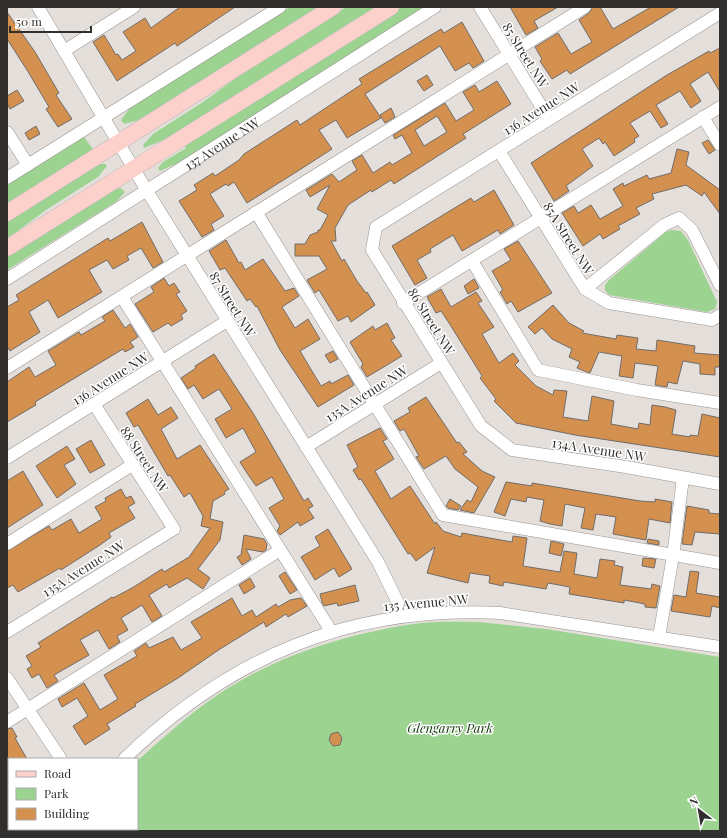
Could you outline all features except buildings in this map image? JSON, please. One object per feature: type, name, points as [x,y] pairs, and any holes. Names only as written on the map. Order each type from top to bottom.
[{"type":"main road","points":[[7,213],[333,7]]},
{"type":"main road","name":"137 Avenue NW","points":[[7,248],[391,7]]},
{"type":"street","name":"87 Street NW","points":[[38,7],[147,191],[378,562],[404,615]]},
{"type":"street","points":[[64,51],[134,7]]},
{"type":"street","points":[[7,178],[280,7]]},
{"type":"street","name":"137 Avenue NW","points":[[7,279],[435,7]]},
{"type":"street","name":"85 Street NW","points":[[480,7],[549,119]]},
{"type":"street","points":[[7,368],[585,7]]},
{"type":"street","name":"136 Avenue NW","points":[[376,227],[720,13]]},
{"type":"street","points":[[404,303],[720,106]]},
{"type":"street","points":[[703,118],[720,145]]},
{"type":"street","points":[[7,132],[28,165]]},
{"type":"street","name":"85A Street NW","points":[[498,151],[585,289],[609,303],[716,317]]},
{"type":"street","points":[[256,212],[444,515],[720,563]]},
{"type":"street","points":[[585,289],[664,225],[679,218],[692,230],[720,285]]},
{"type":"street","name":"86 Street NW","points":[[376,227],[372,250],[481,426]]},
{"type":"street","points":[[472,261],[538,370],[637,390],[720,403]]},
{"type":"street","points":[[122,296],[331,631]]},
{"type":"street","name":"136 Avenue NW","points":[[7,458],[227,320]]},
{"type":"street","name":"135A Avenue NW","points":[[306,447],[441,362]]},
{"type":"street","name":"88 Street NW","points":[[94,404],[174,529]]},
{"type":"street","name":"134A Avenue NW","points":[[481,426],[512,450],[720,484]]},
{"type":"street","points":[[7,544],[132,465]]},
{"type":"street","points":[[659,637],[674,556],[683,478]]},
{"type":"street","name":"135A Avenue NW","points":[[7,632],[174,529]]},
{"type":"street","points":[[7,722],[280,550]]},
{"type":"street","name":"135 Avenue NW","points":[[125,758],[166,721],[216,685],[268,656],[331,631],[404,615],[467,611],[500,613],[720,647]]},
{"type":"street","points":[[7,678],[60,758]]},
{"type":"green space","points":[[290,7],[318,7],[139,120],[124,124],[121,120],[130,108]]},
{"type":"green space","points":[[346,7],[375,7],[166,139],[144,148],[143,145],[153,134],[203,102],[250,68]]},
{"type":"green space","points":[[402,7],[425,7],[180,162],[160,171],[158,168],[163,162],[186,148],[184,145]]},
{"type":"green space","points":[[84,137],[93,149],[7,204],[7,185]]},
{"type":"green space","points":[[99,164],[105,164],[107,166],[98,177],[46,210],[7,239],[7,221]]},
{"type":"green space","points":[[121,188],[125,192],[117,201],[7,270],[7,256],[112,190]]},
{"type":"green space","points":[[672,230],[681,231],[688,240],[717,302],[715,309],[707,312],[609,295],[605,290],[605,285],[609,280],[666,232]]},
{"type":"green space","name":"Glengarry Park","points":[[478,622],[546,629],[720,657],[720,831],[78,831],[138,830],[138,760],[206,703],[239,682],[286,658],[337,641],[388,628],[422,623]]}]
